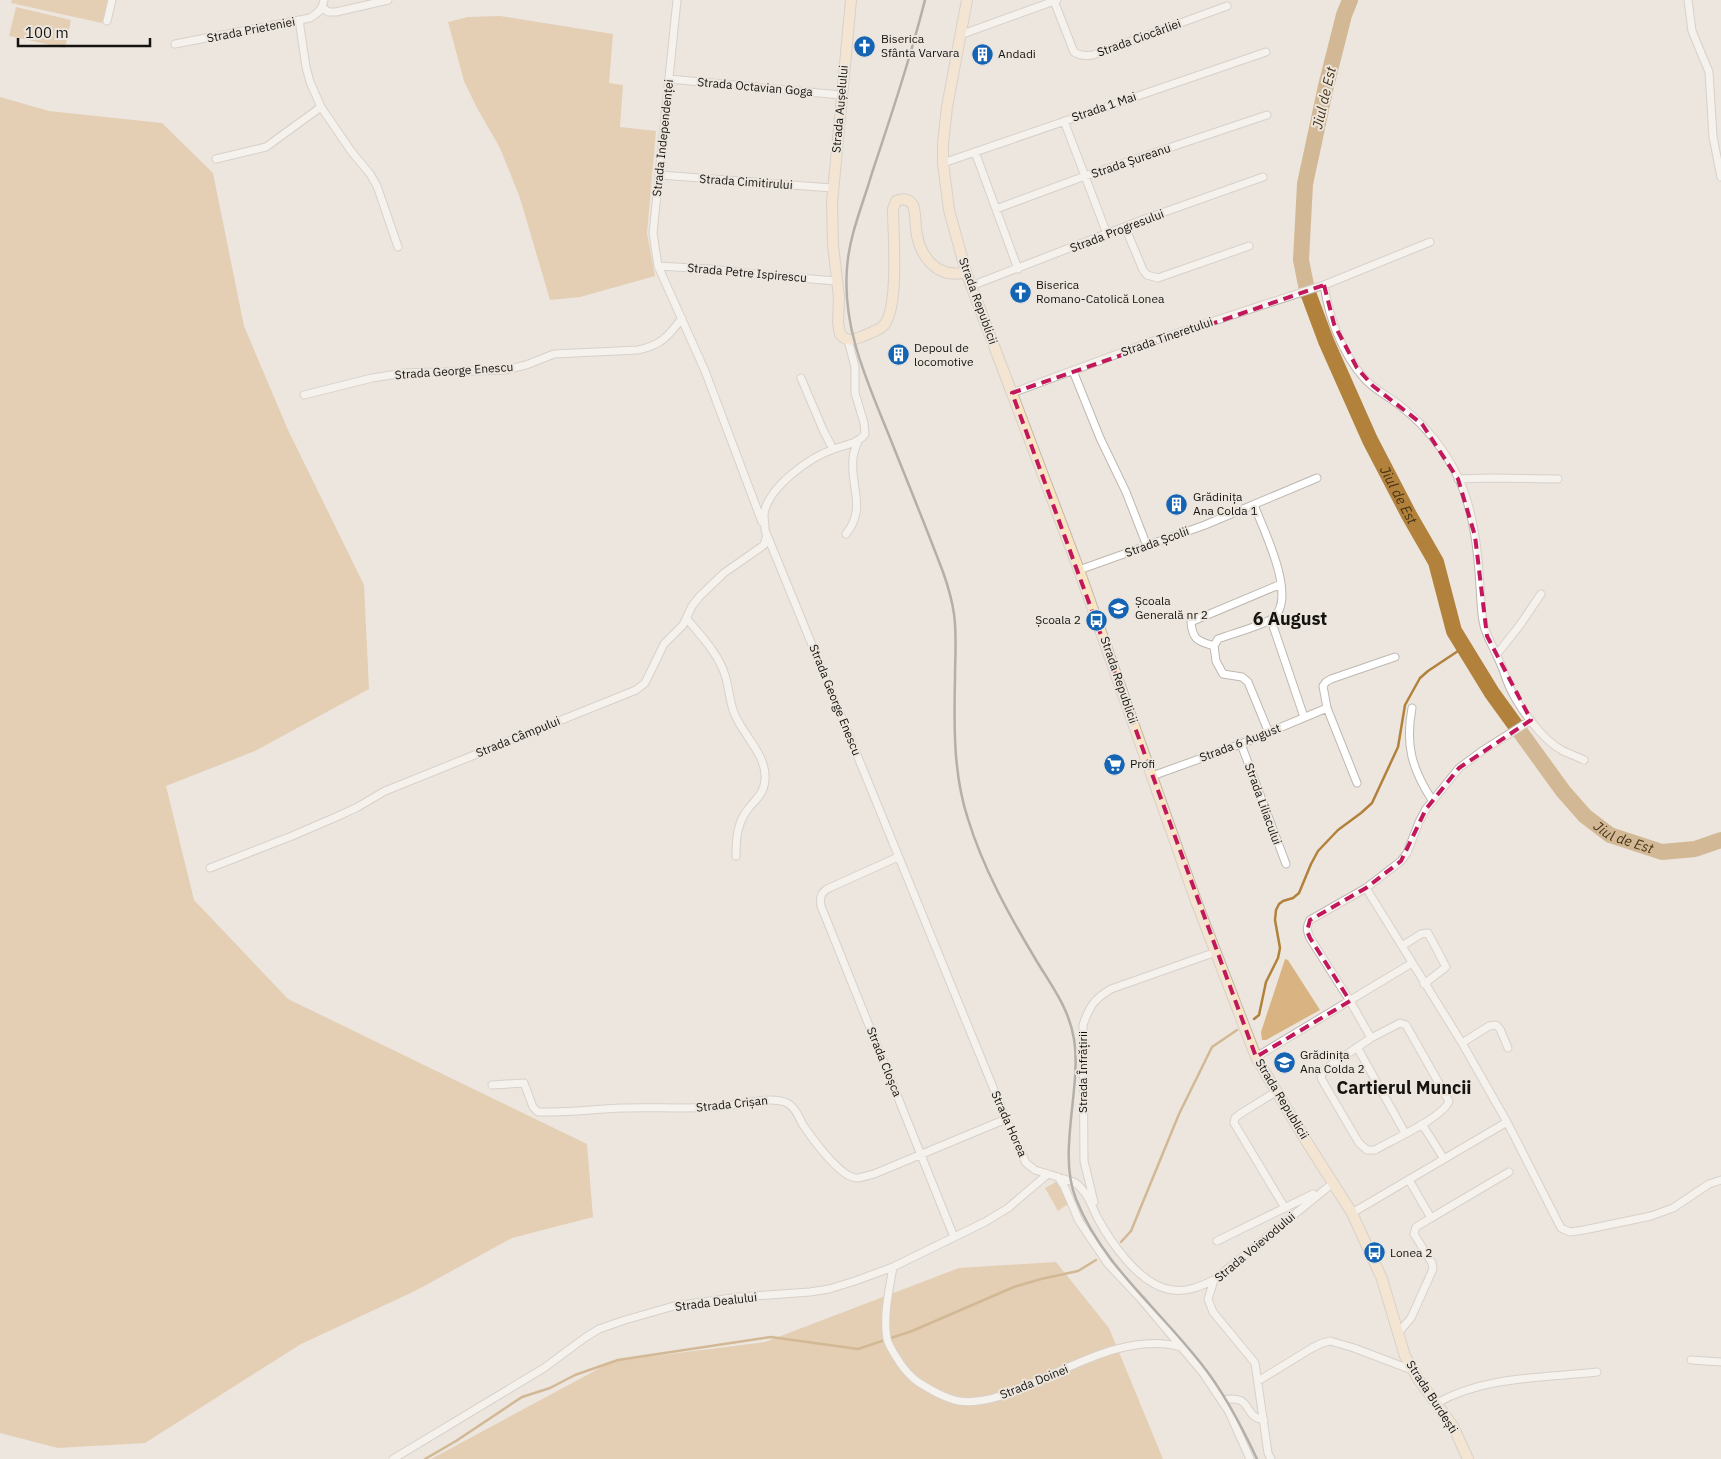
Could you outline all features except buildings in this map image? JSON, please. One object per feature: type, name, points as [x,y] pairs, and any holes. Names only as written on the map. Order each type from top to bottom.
[{"type":"street","points":[[107,21],[112,0]]},
{"type":"street","name":"Strada Prieteniei","points":[[175,44],[310,18],[318,13],[323,4],[328,12],[336,12],[388,0]]},
{"type":"street","name":"Strada Independenței","points":[[677,0],[653,233],[658,266],[682,318]]},
{"type":"street","name":"Strada Aușelului","points":[[848,340],[842,337],[840,331],[832,239],[832,188],[850,0]]},
{"type":"street","name":"Strada Republicii","points":[[967,0],[946,114],[943,163],[949,210],[966,272],[1079,570],[1152,776],[1256,1057],[1352,1213],[1382,1279],[1398,1333]]},
{"type":"street","points":[[1688,0],[1692,31],[1708,72],[1713,137],[1721,177]]},
{"type":"street","points":[[960,35],[1056,1]]},
{"type":"street","name":"Strada Ciocârliei","points":[[1056,1],[1074,52],[1079,55],[1093,55],[1227,6]]},
{"type":"street","points":[[299,20],[310,82],[321,107],[377,186],[398,247]]},
{"type":"street","name":"Strada 1 Mai","points":[[943,163],[1266,52]]},
{"type":"street","name":"Strada Octavian Goga","points":[[670,80],[841,95]]},
{"type":"street","points":[[216,159],[266,147],[321,107]]},
{"type":"street","name":"Strada Șureanu","points":[[996,209],[1085,176],[1267,115]]},
{"type":"street","points":[[1064,121],[1107,234]]},
{"type":"street","points":[[974,152],[1018,269]]},
{"type":"street","name":"Strada Cimitirului","points":[[660,175],[832,188]]},
{"type":"street","name":"Strada Progresului","points":[[971,286],[1263,177]]},
{"type":"street","points":[[766,532],[764,514],[774,493],[804,465],[833,449],[858,441],[864,436],[865,429],[855,393],[855,367],[848,340],[854,340],[882,327],[888,316],[894,290],[893,209],[896,201],[905,199],[913,205],[919,242],[932,266],[943,273],[955,274],[966,272]]},
{"type":"street","points":[[1125,227],[1143,270],[1151,277],[1158,278],[1249,246]]},
{"type":"street","name":"Strada Tineretului","points":[[1012,393],[1150,342],[1321,286],[1430,242]]},
{"type":"street","name":"Strada Petre Ispirescu","points":[[658,266],[836,281]]},
{"type":"street","points":[[1321,286],[1334,324],[1349,356],[1357,368],[1373,386],[1404,408],[1422,424],[1441,448],[1458,479],[1471,514],[1483,622],[1507,682],[1531,720],[1554,744],[1563,751],[1584,760]]},
{"type":"street","points":[[682,318],[766,532]]},
{"type":"street","name":"Strada George Enescu","points":[[304,395],[365,379],[404,374],[505,370],[526,365],[554,354],[650,348],[662,342],[682,318]]},
{"type":"street","points":[[1073,371],[1100,438],[1148,546]]},
{"type":"street","points":[[801,378],[833,449]]},
{"type":"street","points":[[846,534],[852,527],[858,501],[853,457],[858,441]]},
{"type":"street","name":"Strada Școlii","points":[[1079,570],[1148,546],[1254,505],[1317,478]]},
{"type":"street","points":[[1458,479],[1558,479]]},
{"type":"street","points":[[1254,505],[1279,572],[1282,598],[1280,608],[1271,620],[1218,639],[1214,646],[1216,661],[1223,674],[1242,677],[1248,682],[1269,733]]},
{"type":"street","name":"Strada George Enescu","points":[[766,532],[898,857]]},
{"type":"street","name":"Strada Câmpului","points":[[210,868],[336,817],[385,791],[636,690],[645,683],[664,644],[687,619],[692,606],[724,572],[764,544],[766,532]]},
{"type":"street","points":[[1214,646],[1198,641],[1194,636],[1191,623],[1193,621],[1281,584]]},
{"type":"street","points":[[1496,654],[1520,625],[1541,594]]},
{"type":"street","points":[[687,619],[714,653],[725,674],[736,718],[759,754],[764,767],[765,781],[761,794],[747,810],[740,823],[736,836],[736,856]]},
{"type":"street","points":[[1271,620],[1304,717]]},
{"type":"street","points":[[1357,782],[1327,708],[1323,686],[1326,682],[1395,657]]},
{"type":"street","name":"Strada 6 August","points":[[1152,776],[1241,744],[1327,708]]},
{"type":"street","points":[[1412,708],[1408,729],[1411,753],[1420,782],[1432,800]]},
{"type":"street","points":[[1371,1038],[1310,938],[1307,925],[1310,920],[1366,888],[1401,861],[1407,853],[1419,822],[1432,800],[1459,768],[1469,759],[1531,720]]},
{"type":"street","name":"Strada Liliacului","points":[[1241,744],[1286,864]]},
{"type":"street","name":"Strada Cloșca","points":[[898,857],[827,889],[822,893],[820,906],[954,1237]]},
{"type":"street","name":"Strada Horea","points":[[898,857],[1026,1163],[1035,1170],[1058,1176],[1079,1186],[1085,1193],[1112,1243],[1150,1282],[1173,1290],[1192,1289],[1214,1280]]},
{"type":"street","points":[[1366,888],[1462,1043],[1531,1166],[1560,1228],[1570,1232],[1599,1228],[1651,1216],[1673,1208],[1709,1184],[1721,1180]]},
{"type":"street","points":[[1402,946],[1421,934],[1428,933],[1446,967],[1424,984]]},
{"type":"street","name":"Strada Înfrățirii","points":[[1097,1216],[1084,1161],[1083,1025],[1088,1009],[1098,997],[1110,989],[1216,952]]},
{"type":"street","points":[[1256,1057],[1412,963]]},
{"type":"street","points":[[1400,1023],[1406,1025],[1449,1101],[1445,1109],[1405,1134],[1374,1150],[1363,1148],[1321,1076],[1325,1069],[1371,1038],[1400,1023]]},
{"type":"street","points":[[1462,1043],[1489,1026],[1496,1025],[1500,1029],[1508,1048]]},
{"type":"street","points":[[1357,1047],[1405,1134]]},
{"type":"street","name":"Strada Crișan","points":[[492,1085],[524,1083],[533,1108],[538,1112],[623,1108],[678,1109],[720,1107],[774,1100],[784,1102],[791,1105],[807,1130],[842,1171],[856,1178],[874,1174],[920,1153],[1006,1119]]},
{"type":"street","points":[[1277,1091],[1240,1114],[1235,1118],[1234,1123],[1286,1208]]},
{"type":"street","points":[[1352,1213],[1507,1122]]},
{"type":"street","points":[[1422,1124],[1444,1159]]},
{"type":"street","points":[[1398,1333],[1411,1318],[1434,1269],[1432,1262],[1414,1234],[1416,1227],[1509,1172]]},
{"type":"street","name":"Strada Dealului","points":[[393,1459],[536,1373],[586,1337],[608,1326],[674,1306],[739,1297],[790,1295],[829,1289],[893,1267],[985,1222],[1008,1208],[1048,1174]]},
{"type":"street","points":[[1058,1176],[1079,1221],[1102,1256],[1203,1373],[1229,1412],[1250,1459]]},
{"type":"street","points":[[1408,1180],[1431,1218]]},
{"type":"street","name":"Strada Voievodului","points":[[1271,1459],[1268,1453],[1254,1362],[1213,1312],[1208,1299],[1214,1280],[1333,1183]]},
{"type":"street","points":[[1217,1241],[1324,1189]]},
{"type":"street","name":"Strada Doinei","points":[[893,1267],[886,1318],[887,1340],[904,1369],[914,1379],[946,1398],[969,1402],[999,1397],[1096,1356],[1121,1348],[1142,1344],[1167,1344],[1181,1348]]},
{"type":"street","name":"Strada Burdești","points":[[1398,1333],[1405,1356],[1412,1370],[1452,1426],[1468,1459]]},
{"type":"street","points":[[1258,1381],[1312,1348],[1330,1341],[1412,1370]]},
{"type":"street","points":[[1691,1360],[1721,1362]]},
{"type":"street","points":[[1437,1403],[1464,1390],[1512,1380],[1597,1372]]},
{"type":"street","points":[[1221,1400],[1237,1398],[1241,1400],[1254,1417],[1264,1420]]},
{"type":"highlighted area","points":[[1324,285],[1334,324],[1357,368],[1373,386],[1422,424],[1458,479],[1475,536],[1487,636],[1531,720],[1459,768],[1426,809],[1401,861],[1366,888],[1310,920],[1307,931],[1310,938],[1350,1001],[1256,1057],[1012,393]]},
{"type":"shaded area","points":[[12,0],[108,0],[102,23],[11,3]]},
{"type":"shaded area","points":[[16,7],[71,20],[65,48],[9,36]]},
{"type":"shaded area","points":[[500,16],[613,34],[609,83],[623,85],[620,127],[656,131],[647,233],[655,276],[580,297],[550,300],[520,198],[500,148],[464,81],[448,22],[468,17]]},
{"type":"shaded area","points":[[0,97],[49,111],[162,123],[213,173],[244,326],[288,430],[364,585],[369,689],[255,751],[166,786],[194,900],[288,999],[587,1144],[593,1217],[512,1238],[415,1291],[301,1344],[145,1443],[58,1448],[0,1433]]},
{"type":"shaded area","points":[[1285,959],[1288,960],[1320,1010],[1266,1040],[1262,1040],[1261,1032]]},
{"type":"shaded area","points":[[1058,1181],[1068,1204],[1058,1211],[1045,1188]]},
{"type":"shaded area","points":[[1056,1262],[1109,1328],[1163,1459],[431,1459],[613,1361],[765,1342],[959,1268]]},
{"type":"waterway","name":"Jiul de Est","points":[[1350,0],[1344,15],[1326,86],[1305,184],[1301,260],[1307,290],[1326,341],[1370,440],[1436,562],[1454,631],[1492,693],[1563,791],[1585,816],[1610,835],[1662,852],[1695,849],[1721,840]]},
{"type":"waterway","points":[[1254,1019],[1259,1015],[1266,982],[1278,958],[1280,948],[1275,920],[1279,904],[1299,893],[1318,851],[1338,830],[1372,803],[1398,747],[1405,705],[1420,678],[1464,647]]},
{"type":"waterway","points":[[1121,1242],[1131,1231],[1179,1114],[1212,1047],[1237,1030]]},
{"type":"waterway","points":[[425,1459],[456,1441],[522,1397],[550,1388],[575,1375],[618,1360],[771,1337],[858,1349],[912,1331],[1014,1287],[1078,1271],[1096,1260]]},
{"type":"railway","points":[[925,0],[907,66],[850,244],[847,291],[853,334],[865,376],[937,555],[951,598],[956,646],[954,713],[957,767],[959,784],[968,819],[981,855],[998,891],[1026,943],[1059,997],[1072,1028],[1076,1058],[1069,1161],[1071,1181],[1076,1199],[1087,1223],[1101,1245],[1134,1287],[1187,1346],[1219,1388],[1257,1459]]},
{"type":"place","name":"Biserica Sfânta Varvara","points":[[865,46]]},
{"type":"place","name":"Andadi","points":[[982,54]]},
{"type":"place","name":"Biserica Romano-Catolică Lonea","points":[[1020,292]]},
{"type":"place","name":"Depoul de locomotive","points":[[898,355]]},
{"type":"place","name":"Grădinița Ana Colda 1","points":[[1177,504]]},
{"type":"place","name":"Școala Generală nr 2","points":[[1119,608]]},
{"type":"place","name":"Școala 2","points":[[1097,620]]},
{"type":"place","name":"Profi","points":[[1114,764]]},
{"type":"place","name":"Grădinița Ana Colda 2","points":[[1284,1062]]},
{"type":"place","name":"Lonea 2","points":[[1374,1253]]},
{"type":"district","name":"6 August","points":[[1290,619]]},
{"type":"district","name":"Cartierul Muncii","points":[[1404,1088]]}]
